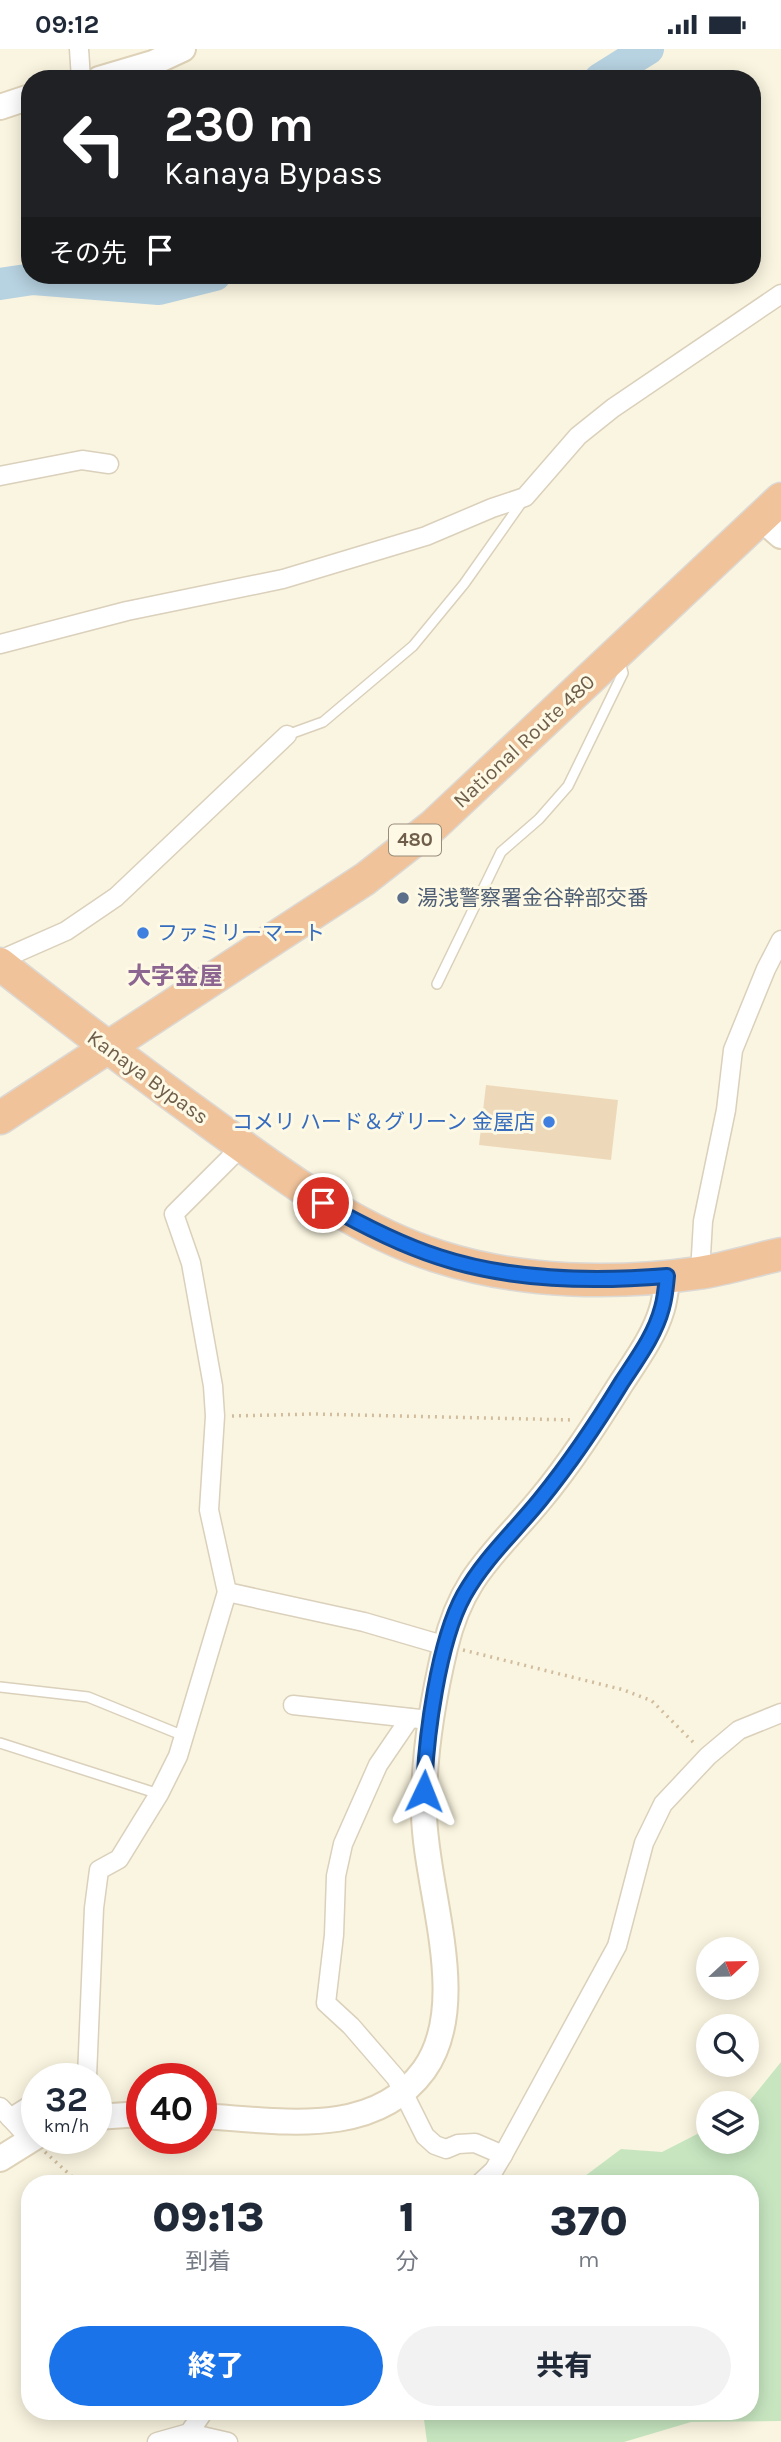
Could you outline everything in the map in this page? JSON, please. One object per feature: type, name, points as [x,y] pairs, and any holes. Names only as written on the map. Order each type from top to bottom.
[{"type":"highway","name":"National Route 480","points":[[0,1118],[385,864],[434,825],[618,653],[774,518]]},
{"type":"highway","name":"Kanaya Bypass","points":[[0,962],[106,1048],[323,1203],[368,1228],[440,1258],[491,1270],[543,1277],[667,1276],[700,1273],[781,1254]]},
{"type":"street","points":[[79,49],[80,70]]},
{"type":"street","points":[[129,70],[183,49]]},
{"type":"street","points":[[0,107],[21,100]]},
{"type":"street","points":[[0,643],[127,611],[283,579],[426,535],[492,508],[526,498],[578,436],[613,408],[781,294]]},
{"type":"street","points":[[0,476],[82,460],[109,464]]},
{"type":"street","points":[[0,962],[66,931],[116,897],[287,735]]},
{"type":"street","points":[[700,1273],[703,1220],[726,1110],[733,1049],[781,940]]},
{"type":"street","points":[[88,2063],[94,1908],[99,1870],[119,1859],[159,1794],[178,1756],[227,1592],[209,1510],[215,1416],[213,1386],[196,1288],[174,1214],[242,1146]]},
{"type":"street","points":[[503,2155],[475,2143],[458,2144],[446,2149],[435,2145],[425,2136],[396,2078],[326,2003],[334,1934],[336,1877],[343,1844],[378,1765],[420,1719],[462,1598],[486,1559],[539,1502],[597,1420],[652,1333],[662,1309],[667,1276]]},
{"type":"street","points":[[227,1592],[364,1622],[446,1646]]},
{"type":"street","points":[[293,1705],[420,1719]]},
{"type":"street","points":[[488,2175],[503,2155],[561,2053],[617,1946],[644,1843],[663,1804],[708,1756],[739,1730],[781,1713]]},
{"type":"street","points":[[217,2117],[285,2121],[352,2117],[379,2107],[403,2092],[425,2069],[440,2034],[445,1997],[443,1957],[424,1816],[425,1759],[420,1719]]},
{"type":"street","points":[[5,2112],[21,2126]]},
{"type":"street","points":[[0,2159],[21,2145]]},
{"type":"street","points":[[189,2433],[198,2420]]},
{"type":"street","points":[[158,2442],[189,2433],[228,2442]]},
{"type":"lane","points":[[287,735],[323,722],[413,646],[464,584],[526,498]]},
{"type":"lane","points":[[437,984],[501,852],[539,819],[568,786],[623,673],[618,653]]},
{"type":"lane","points":[[0,1687],[88,1697],[184,1735]]},
{"type":"lane","points":[[0,1743],[159,1794]]},
{"type":"path","points":[[215,1416],[313,1414],[597,1420]]},
{"type":"path","points":[[446,1646],[624,1690],[652,1701],[708,1756]]},
{"type":"path","points":[[51,2154],[71,2175]]},
{"type":"green space","points":[[781,2062],[781,2421],[691,2422],[624,2442],[427,2442],[424,2420],[759,2420],[759,2175],[586,2175],[621,2149],[662,2152],[696,2135],[696,2154],[759,2154],[758,2091]]},
{"type":"building","name":"コメリ ハード＆グリーン 金屋店","points":[[486,1085],[618,1100],[611,1160],[479,1145]]},
{"type":"waterway","points":[[614,70],[648,49]]},
{"type":"waterway","points":[[0,284],[21,281]]},
{"type":"waterway","points":[[96,284],[159,289],[179,284]]},
{"type":"place","name":"湯浅警察署金谷幹部交番","points":[[403,898]]},
{"type":"place","name":"ファミリーマート","points":[[143,933]]},
{"type":"place","name":"コメリ ハード＆グリーン 金屋店","points":[[549,1122]]},
{"type":"district","name":"大字金屋","points":[[175,976]]},
{"type":"route","points":[[323,1203],[368,1228],[440,1258],[491,1270],[573,1279],[667,1276],[665,1296],[656,1325],[615,1394],[576,1454],[539,1502],[486,1559],[462,1598],[446,1646],[430,1720],[424,1791]]}]
